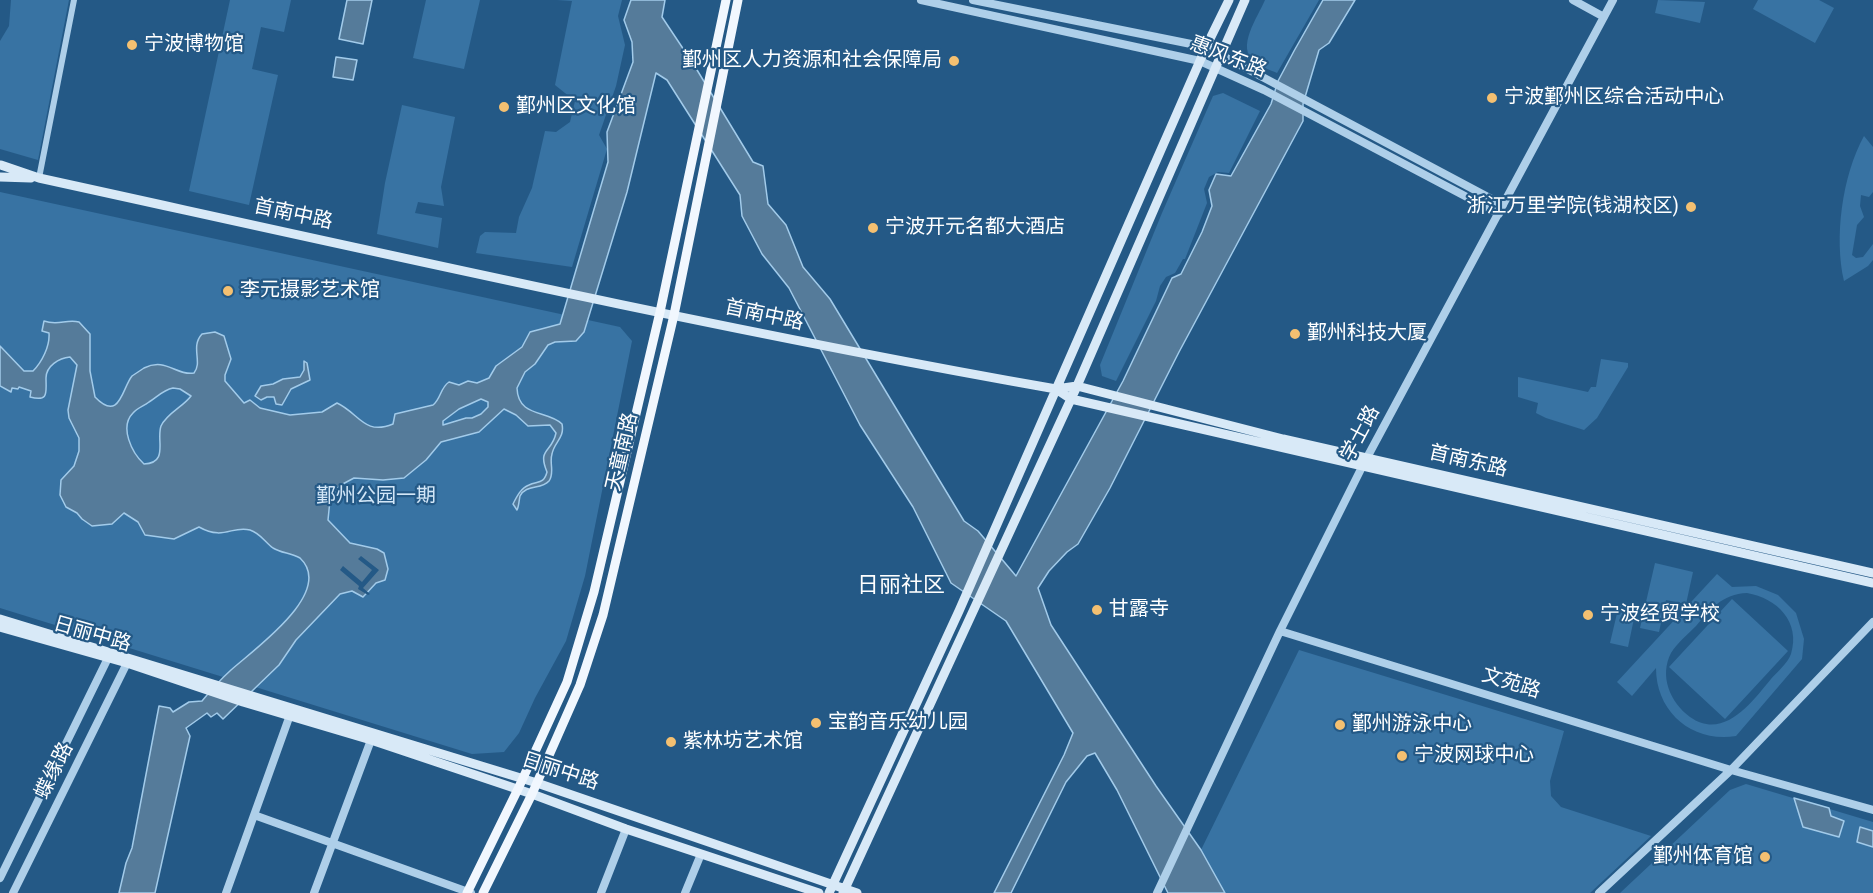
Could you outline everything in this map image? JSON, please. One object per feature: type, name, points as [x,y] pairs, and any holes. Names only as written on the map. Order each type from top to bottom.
[{"type":"main road","name":"天童南路","points":[[469,893],[567,682],[594,592],[660,312],[726,0]]},
{"type":"main road","name":"天童南路","points":[[483,893],[532,794],[580,685],[603,615],[674,315],[738,0]]},
{"type":"main road","points":[[831,889],[959,611],[1206,47],[1229,0]]},
{"type":"main road","points":[[844,891],[1077,386],[1245,0]]},
{"type":"main road","name":"首南中路","points":[[1,165],[39,178],[603,300],[889,360],[1056,389]]},
{"type":"main road","name":"首南中路","points":[[0,177],[39,178]]},
{"type":"main road","name":"首南东路","points":[[1056,389],[1077,386],[1365,461],[1873,583]]},
{"type":"main road","points":[[1056,389],[1071,399]]},
{"type":"main road","name":"首南东路","points":[[1071,399],[1873,573]]},
{"type":"main road","name":"日丽中路","points":[[0,619],[110,655],[127,663],[207,686]]},
{"type":"main road","name":"日丽中路","points":[[0,627],[110,655]]},
{"type":"main road","points":[[110,655],[246,699]]},
{"type":"main road","name":"日丽中路","points":[[246,699],[523,778],[831,889],[857,893]]},
{"type":"main road","name":"日丽中路","points":[[246,699],[518,789],[626,829],[819,893]]},
{"type":"street","points":[[39,178],[74,0]]},
{"type":"street","name":"惠风东路","points":[[921,0],[1200,61],[1309,113],[1499,214]]},
{"type":"street","name":"惠风东路","points":[[973,0],[1206,47],[1503,205]]},
{"type":"street","points":[[1573,0],[1604,17]]},
{"type":"street","name":"学士路","points":[[1157,891],[1280,631],[1365,461],[1612,0]]},
{"type":"street","points":[[1599,893],[1731,770],[1873,622]]},
{"type":"street","name":"文苑路","points":[[1280,631],[1731,770],[1873,810]]},
{"type":"street","name":"蝶缘路","points":[[0,878],[110,655]]},
{"type":"street","name":"蝶缘路","points":[[13,893],[127,663]]},
{"type":"street","points":[[226,893],[290,715]]},
{"type":"street","points":[[314,893],[371,740]]},
{"type":"street","points":[[254,816],[469,893]]},
{"type":"street","points":[[601,893],[626,829]]},
{"type":"street","points":[[685,893],[700,854]]},
{"type":"green space","points":[[11,0],[69,0],[38,160],[0,149],[0,41],[9,26]]},
{"type":"green space","points":[[230,0],[291,0],[284,32],[261,27],[252,69],[278,75],[249,205],[189,191]]},
{"type":"green space","points":[[426,0],[480,0],[464,69],[413,58]]},
{"type":"green space","points":[[557,0],[622,0],[618,16],[625,45],[616,86],[599,135],[607,149],[572,267],[476,253],[480,236],[485,232],[516,233],[519,217],[532,188],[545,131],[556,132],[570,122],[575,101],[555,85],[572,1]]},
{"type":"green space","points":[[1265,0],[1319,0],[1277,73],[1255,62],[1249,56],[1247,49],[1253,23]]},
{"type":"green space","points":[[1658,0],[1705,2],[1700,23],[1655,13]]},
{"type":"green space","points":[[1758,0],[1819,0],[1834,8],[1815,43],[1753,9]]},
{"type":"green space","points":[[1223,93],[1260,111],[1229,173],[1218,172],[1209,177],[1204,189],[1207,203],[1185,259],[1175,273],[1166,277],[1160,286],[1156,301],[1116,381],[1102,376],[1100,365],[1162,213],[1213,96]]},
{"type":"green space","points":[[402,105],[455,117],[441,187],[444,206],[418,202],[415,213],[442,218],[438,248],[377,234],[385,183]]},
{"type":"green space","points":[[1864,136],[1873,147],[1873,192],[1869,197],[1861,195],[1860,206],[1864,217],[1857,225],[1852,255],[1856,258],[1863,257],[1873,244],[1873,260],[1868,266],[1844,281],[1840,246],[1842,207],[1850,169]]},
{"type":"green space","name":"鄞州公园一期","points":[[0,192],[620,327],[632,341],[585,576],[566,641],[519,733],[504,752],[472,754],[0,608]]},
{"type":"green space","points":[[1601,359],[1628,363],[1628,367],[1597,418],[1584,430],[1536,413],[1538,403],[1518,397],[1518,377],[1588,392],[1591,387],[1596,387]]},
{"type":"green space","points":[[1655,563],[1693,572],[1686,604],[1666,600],[1659,632],[1640,628]]},
{"type":"green space","points":[[1717,574],[1732,587],[1756,586],[1778,595],[1796,613],[1804,639],[1802,659],[1736,736],[1705,735],[1679,721],[1662,698],[1656,668],[1632,696],[1617,682]],"holes":[[[1747,593],[1777,606],[1789,622],[1793,632],[1790,657],[1755,698],[1736,716],[1726,722],[1702,723],[1683,711],[1672,696],[1666,679],[1671,653],[1712,608],[1724,599]]]},
{"type":"green space","points":[[1732,599],[1788,651],[1725,719],[1669,667]]},
{"type":"green space","points":[[1619,605],[1636,609],[1628,647],[1610,643]]},
{"type":"green space","name":"宁波网球中心","points":[[1299,650],[1564,731],[1550,781],[1551,796],[1561,807],[1651,836],[1590,893],[1225,893],[1201,850]]},
{"type":"green space","name":"鄞州体育馆","points":[[1746,784],[1873,822],[1873,893],[1620,893],[1730,790]]},
{"type":"shaded area","points":[[347,0],[372,0],[363,44],[339,39]]},
{"type":"shaded area","points":[[631,0],[665,0],[662,17],[753,162],[763,166],[768,204],[786,225],[803,267],[830,299],[964,521],[978,531],[1016,576],[1123,381],[1172,278],[1181,274],[1202,232],[1212,206],[1209,190],[1216,174],[1231,176],[1271,104],[1278,81],[1323,0],[1355,0],[1329,43],[1319,50],[1303,104],[1303,121],[1179,352],[1110,488],[1078,544],[1049,571],[1038,588],[1051,625],[1156,786],[1201,850],[1225,893],[1168,893],[1117,790],[1095,753],[1087,756],[1066,782],[1011,893],[994,893],[1073,733],[1006,621],[951,583],[913,507],[860,425],[789,288],[762,254],[742,216],[740,195],[667,80],[656,73],[627,192],[584,332],[576,341],[555,342],[548,345],[535,364],[525,372],[517,388],[522,404],[528,409],[562,424],[561,436],[552,454],[552,475],[549,481],[523,492],[517,510],[513,504],[521,490],[546,476],[544,454],[552,444],[556,433],[550,425],[528,426],[516,415],[504,409],[479,432],[441,442],[426,460],[404,478],[383,480],[354,478],[339,486],[330,500],[328,520],[350,543],[377,549],[384,553],[388,569],[385,580],[376,583],[363,597],[352,591],[340,594],[296,640],[279,665],[223,719],[217,713],[211,717],[207,713],[186,728],[190,736],[155,893],[119,893],[132,848],[159,706],[170,708],[173,712],[189,702],[202,701],[227,673],[272,635],[287,619],[300,603],[308,587],[308,572],[300,558],[273,548],[260,535],[250,530],[238,529],[215,533],[199,527],[174,539],[145,535],[138,522],[124,513],[112,524],[92,526],[82,519],[66,507],[60,495],[61,480],[74,466],[79,451],[79,438],[69,418],[68,410],[77,365],[70,357],[54,363],[48,370],[45,395],[41,398],[30,397],[31,391],[19,387],[18,389],[12,388],[11,392],[0,386],[0,346],[24,371],[33,371],[47,348],[49,333],[42,331],[44,321],[79,322],[90,334],[90,371],[95,397],[103,404],[110,406],[119,401],[132,376],[144,368],[159,365],[194,373],[199,339],[202,334],[215,332],[224,336],[231,359],[225,381],[244,403],[250,400],[260,408],[290,415],[322,412],[337,403],[362,422],[375,427],[393,424],[395,414],[433,405],[449,382],[459,385],[468,381],[477,383],[489,378],[496,366],[522,347],[530,332],[560,324],[608,162],[607,132],[633,62],[632,42],[624,20]],"holes":[[[173,388],[180,389],[191,396],[164,421],[160,432],[159,455],[152,463],[144,464],[135,453],[129,440],[127,432],[129,419],[136,410]],[[481,399],[488,402],[488,407],[481,414],[443,425],[443,421],[459,409]]]},
{"type":"shaded area","points":[[336,57],[357,60],[353,80],[333,77]]},
{"type":"shaded area","points":[[304,361],[307,363],[310,380],[291,389],[282,405],[276,404],[274,397],[261,400],[255,396],[261,386],[283,379],[300,377],[304,370]]},
{"type":"shaded area","points":[[1794,798],[1829,808],[1831,816],[1844,821],[1839,837],[1803,827]]},
{"type":"shaded area","points":[[1860,827],[1873,831],[1873,847],[1857,842]]},
{"type":"pier","points":[[361,556],[379,570],[363,588],[370,594],[368,595],[358,589],[359,586],[340,570],[343,566],[362,582],[372,570],[358,559]]},
{"type":"place","name":"宁波博物馆","points":[[132,45]]},
{"type":"place","name":"鄞州区人力资源和社会保障局","points":[[954,61]]},
{"type":"place","name":"宁波鄞州区综合活动中心","points":[[1492,98]]},
{"type":"place","name":"鄞州区文化馆","points":[[504,107]]},
{"type":"place","name":"浙江万里学院(钱湖校区)","points":[[1691,207]]},
{"type":"place","name":"宁波开元名都大酒店","points":[[873,228]]},
{"type":"place","name":"李元摄影艺术馆","points":[[228,291]]},
{"type":"place","name":"鄞州科技大厦","points":[[1295,334]]},
{"type":"place","name":"甘露寺","points":[[1097,610]]},
{"type":"place","name":"宁波经贸学校","points":[[1588,615]]},
{"type":"place","name":"宝韵音乐幼儿园","points":[[816,723]]},
{"type":"place","name":"鄞州游泳中心","points":[[1340,725]]},
{"type":"place","name":"紫林坊艺术馆","points":[[671,742]]},
{"type":"place","name":"宁波网球中心","points":[[1402,756]]},
{"type":"place","name":"鄞州体育馆","points":[[1765,857]]},
{"type":"district","name":"日丽社区","points":[[901,586]]}]
